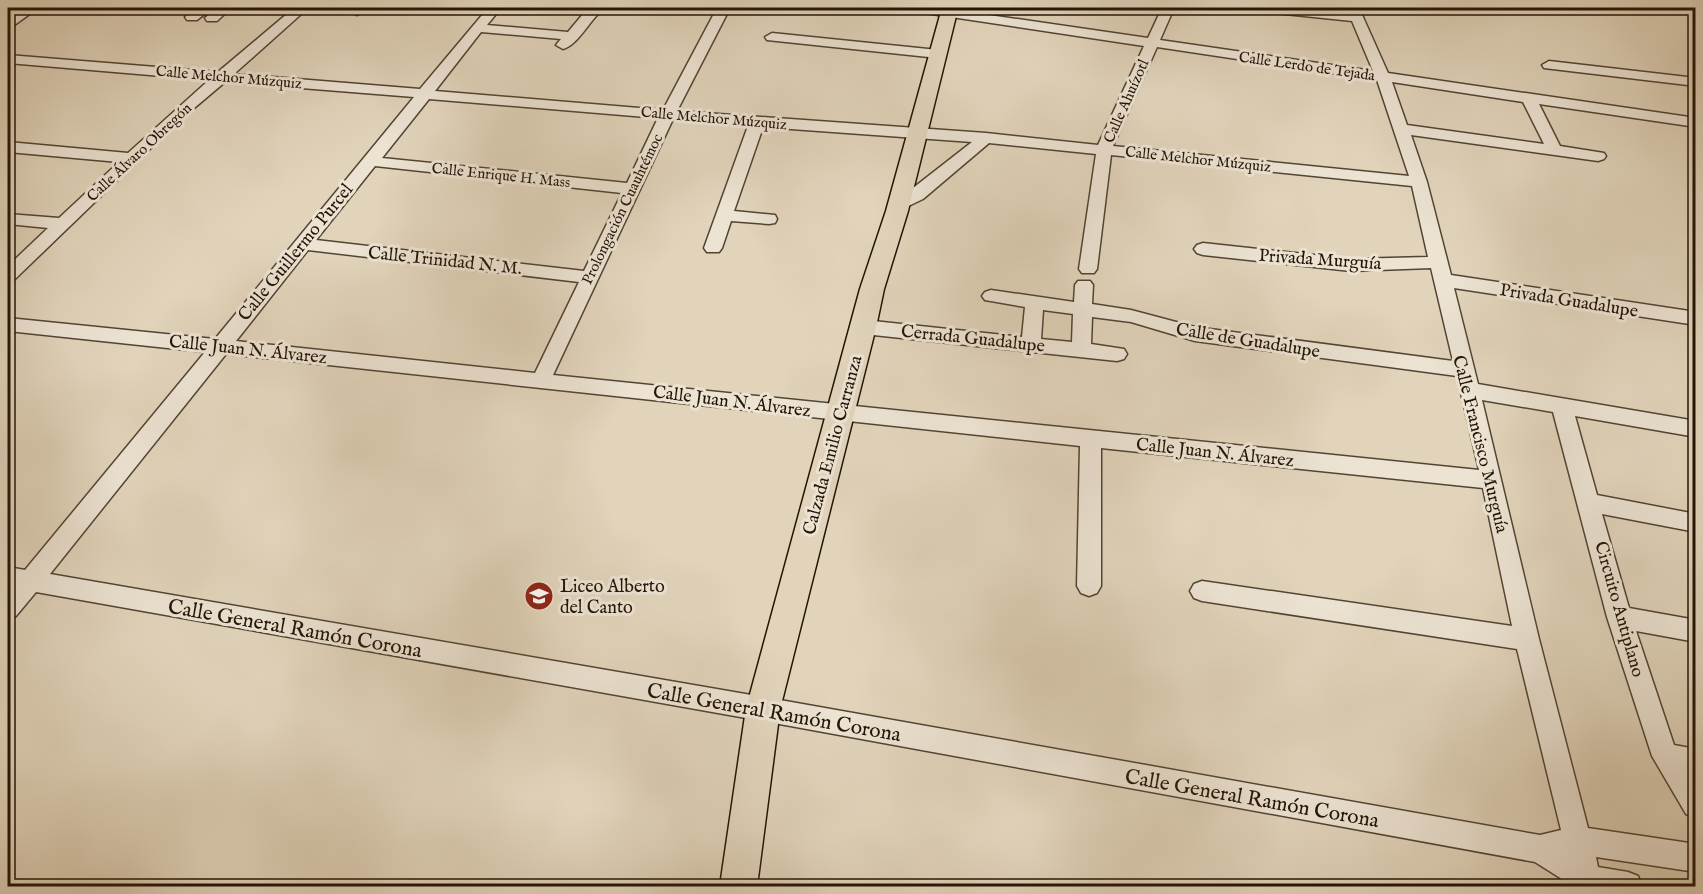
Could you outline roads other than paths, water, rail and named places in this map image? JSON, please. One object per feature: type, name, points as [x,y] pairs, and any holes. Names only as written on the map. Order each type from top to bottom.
[{"type":"main road","name":"Calzada Emilio Carranza","points":[[738,886],[763,709],[864,327],[872,289],[898,206],[949,9]]},
{"type":"street","points":[[8,23],[31,8]]},
{"type":"street","points":[[142,8],[170,8]]},
{"type":"street","points":[[192,17],[224,8]]},
{"type":"street","name":"Calle Álvaro Obregón","points":[[8,276],[220,76],[301,8]]},
{"type":"street","name":"Calle Guillermo Purcel","points":[[8,609],[19,579],[219,346],[494,8]]},
{"type":"street","name":"Prolongación Cuauhtémoc","points":[[541,380],[668,114],[724,8]]},
{"type":"street","name":"Calle Lerdo de Tejada","points":[[918,8],[949,9],[1153,43],[1695,123]]},
{"type":"street","name":"Calle Ahuízotl","points":[[1082,350],[1086,277],[1104,149],[1168,8]]},
{"type":"street","points":[[1266,8],[1356,13]]},
{"type":"street","points":[[561,48],[593,11]]},
{"type":"street","name":"Calle Francisco Murguía","points":[[1356,13],[1383,77],[1419,182],[1492,480],[1527,639],[1588,883]]},
{"type":"street","points":[[476,28],[573,36]]},
{"type":"street","points":[[772,37],[938,54]]},
{"type":"street","name":"Calle Melchor Múzquiz","points":[[8,58],[757,122],[986,138],[1419,182]]},
{"type":"street","points":[[1549,65],[1695,82]]},
{"type":"street","points":[[1529,99],[1554,149]]},
{"type":"street","points":[[713,248],[757,122]]},
{"type":"street","points":[[1401,129],[1598,156]]},
{"type":"street","points":[[898,206],[917,195],[986,138]]},
{"type":"street","points":[[8,147],[131,158]]},
{"type":"street","name":"Calle Enrique H. Mass","points":[[369,161],[633,189]]},
{"type":"street","points":[[724,215],[769,219]]},
{"type":"street","points":[[8,219],[62,224]]},
{"type":"street","name":"Calle Trinidad N. M.","points":[[302,244],[589,276]]},
{"type":"street","name":"Privada Murguía","points":[[1203,249],[1351,265],[1439,271]]},
{"type":"street","name":"Privada Guadalupe","points":[[1439,271],[1695,319]]},
{"type":"street","name":"Calle de Guadalupe","points":[[991,296],[1131,316],[1195,334],[1464,370]]},
{"type":"street","points":[[1031,344],[1035,301]]},
{"type":"street","name":"Calle Juan N. Álvarez","points":[[8,324],[840,414],[1492,480]]},
{"type":"street","name":"Cerrada Guadalupe","points":[[864,327],[1117,354]]},
{"type":"street","points":[[1470,390],[1695,429]]},
{"type":"street","name":"Circuito Antiplano","points":[[1562,406],[1619,617],[1665,756],[1695,804]]},
{"type":"street","points":[[1089,586],[1091,440]]},
{"type":"street","points":[[1590,503],[1695,523]]},
{"type":"street","name":"Calle General Ramón Corona","points":[[19,579],[763,709],[1540,849],[1577,840]]},
{"type":"street","points":[[1202,591],[1527,639]]},
{"type":"street","points":[[1619,617],[1695,632]]},
{"type":"street","points":[[1665,756],[1695,762]]},
{"type":"street","points":[[1577,840],[1695,858]]},
{"type":"street","name":"Calle General Ramón Corona","points":[[1540,849],[1588,883]]},
{"type":"street","points":[[1588,883],[1628,886]]},
{"type":"place","name":"Liceo Alberto del Canto","points":[[539,596]]}]
